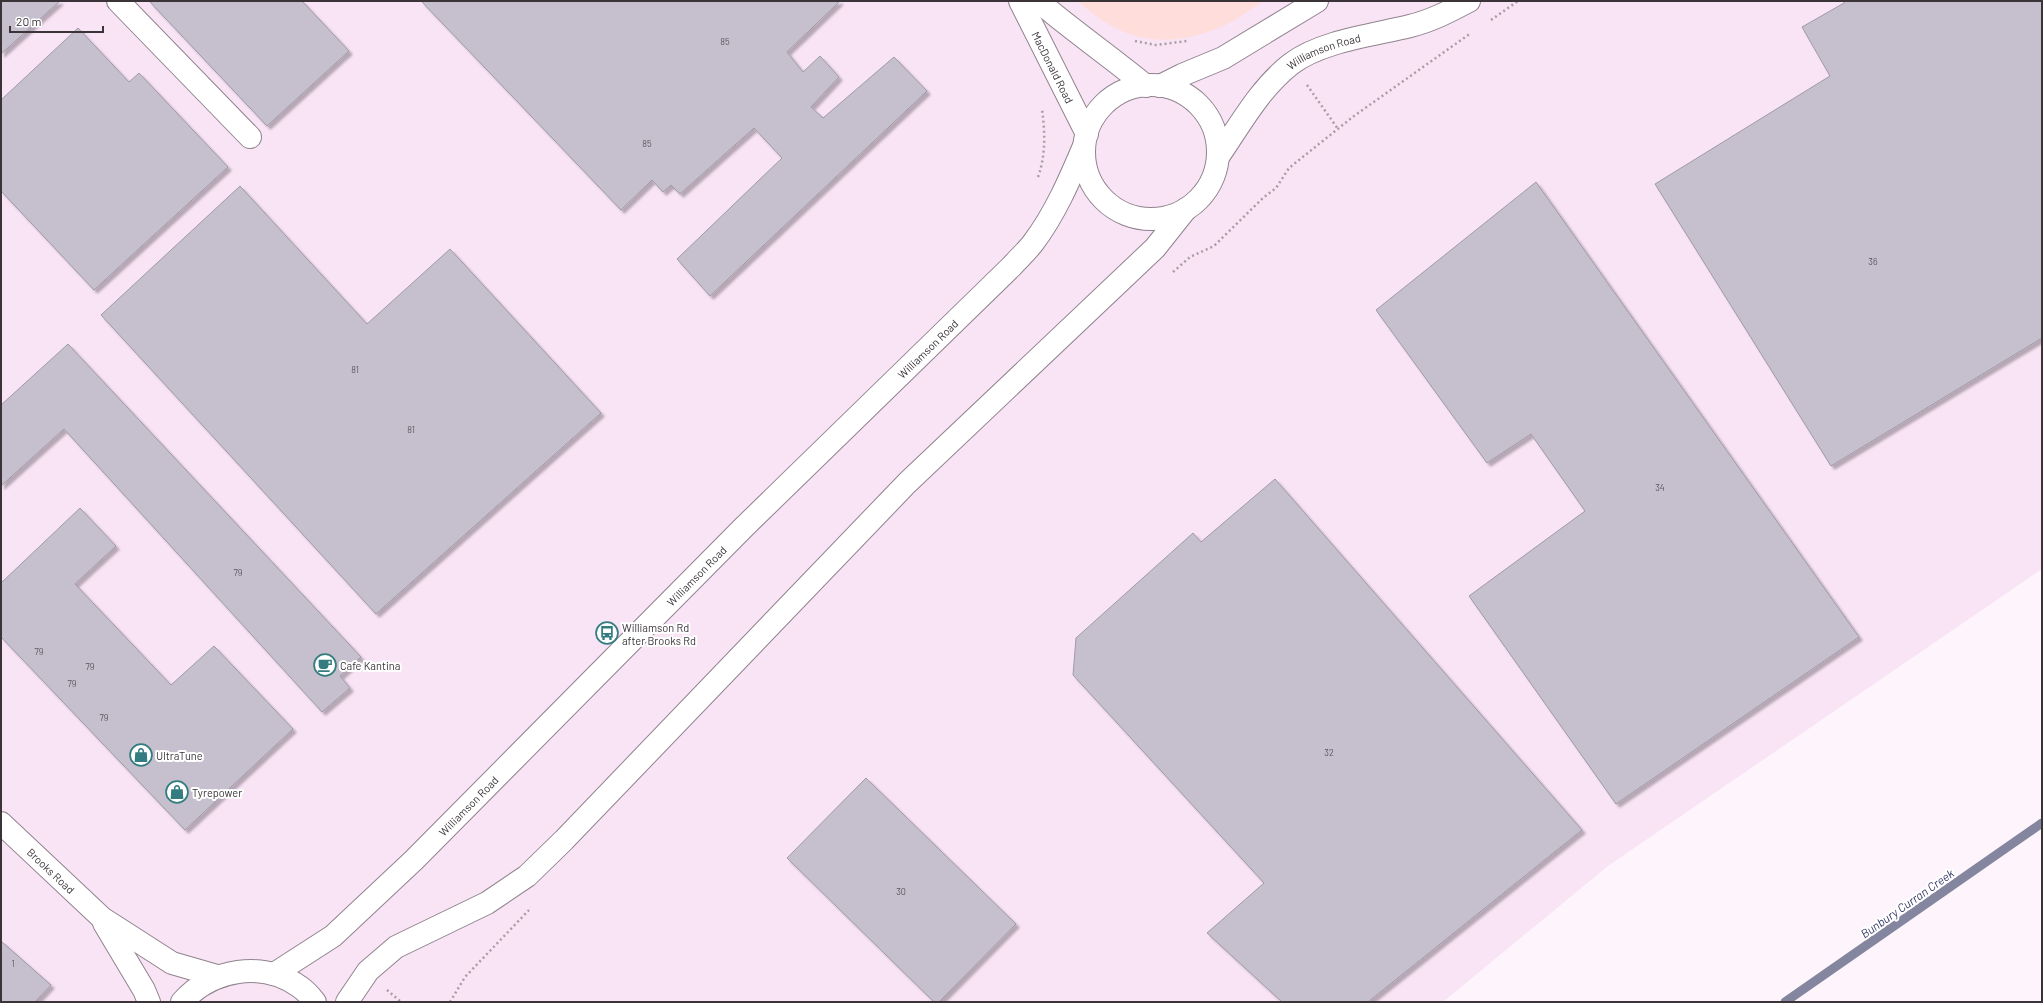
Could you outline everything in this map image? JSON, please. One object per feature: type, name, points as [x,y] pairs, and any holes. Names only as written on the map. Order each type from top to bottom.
[{"type":"main road","points":[[118,1],[250,137]]},
{"type":"main road","name":"MacDonald Road","points":[[1020,1],[1085,140]]},
{"type":"main road","points":[[347,1002],[368,971],[396,947],[487,903],[527,876],[570,835],[907,483],[1155,248],[1186,209],[1209,187],[1215,173],[1218,157],[1215,134],[1204,111],[1185,95],[1153,86],[1073,30],[1038,1]]},
{"type":"main road","points":[[1186,209],[1157,219],[1136,218],[1117,210],[1101,197],[1092,184],[1086,170],[1085,140],[1099,110],[1108,101],[1132,88],[1153,86],[1223,58],[1317,1]]},
{"type":"main road","name":"Williamson Road","points":[[1218,157],[1267,88],[1292,63],[1316,51],[1347,40],[1411,26],[1435,18],[1469,1]]},
{"type":"main road","name":"Williamson Road","points":[[274,974],[333,936],[414,860],[750,521],[1012,266],[1033,242],[1054,210],[1069,181],[1085,140]]},
{"type":"main road","name":"Brooks Road","points":[[1,823],[102,918],[172,963],[217,976]]},
{"type":"main road","name":"Brooks Road","points":[[102,918],[144,990],[149,1002]]},
{"type":"main road","points":[[182,1002],[192,991],[217,976],[245,970],[274,974],[300,987],[315,1002]]},
{"type":"path","points":[[1487,22],[1518,1]]},
{"type":"path","points":[[1214,246],[1257,203],[1276,188],[1290,168],[1338,128],[1474,31]]},
{"type":"path","points":[[1132,41],[1156,45],[1190,40]]},
{"type":"path","points":[[1292,63],[1338,128]]},
{"type":"path","points":[[1036,185],[1043,163],[1044,126],[1041,107]]},
{"type":"path","points":[[450,1002],[465,977]]},
{"type":"path","points":[[386,988],[401,1002]]},
{"type":"shaded area","points":[[1,1],[2042,1],[2042,569],[1608,866],[1443,1002],[1,1002]]},
{"type":"shaded area","points":[[1078,1],[1264,1],[1234,20],[1216,29],[1178,39],[1160,40],[1142,38],[1126,33],[1109,25]]},
{"type":"building","points":[[1,1],[60,1],[1,54]]},
{"type":"building","points":[[149,1],[302,1],[349,51],[267,126]]},
{"type":"building","points":[[421,1],[840,1],[787,52],[803,72],[820,56],[839,77],[811,107],[823,118],[894,57],[927,91],[710,296],[677,259],[782,158],[754,128],[680,194],[671,185],[663,192],[652,180],[621,210]]},
{"type":"building","points":[[1844,1],[2042,1],[2042,338],[1831,466],[1655,184],[1830,76],[1802,27],[1844,3]]},
{"type":"building","points":[[78,28],[129,82],[139,73],[228,167],[94,290],[1,191],[1,100]]},
{"type":"building","points":[[1536,182],[1859,637],[1616,804],[1469,596],[1585,511],[1531,434],[1487,463],[1376,310]]},
{"type":"building","points":[[240,186],[367,324],[450,249],[601,413],[376,614],[101,315]]},
{"type":"building","points":[[68,344],[361,657],[340,676],[350,688],[322,712],[64,429],[1,486],[1,405]]},
{"type":"building","points":[[1275,479],[1582,830],[1368,1002],[1282,1002],[1207,933],[1264,883],[1073,675],[1076,638],[1193,533],[1201,542]]},
{"type":"building","points":[[80,508],[116,546],[75,584],[171,685],[214,646],[293,729],[185,830],[1,637],[1,583]]},
{"type":"building","points":[[866,778],[1016,924],[939,1002],[934,1002],[787,858]]},
{"type":"building","points":[[1,941],[51,985],[35,1002],[1,1002]]},
{"type":"waterway","name":"Bunbury Curran Creek","points":[[1785,1002],[2042,823]]},
{"type":"place","name":"Williamson Rd after Brooks Rd","points":[[607,633]]},
{"type":"place","name":"Cafe Kantina","points":[[325,665]]},
{"type":"place","name":"UltraTune","points":[[141,755]]},
{"type":"place","name":"Tyrepower","points":[[177,792]]}]
